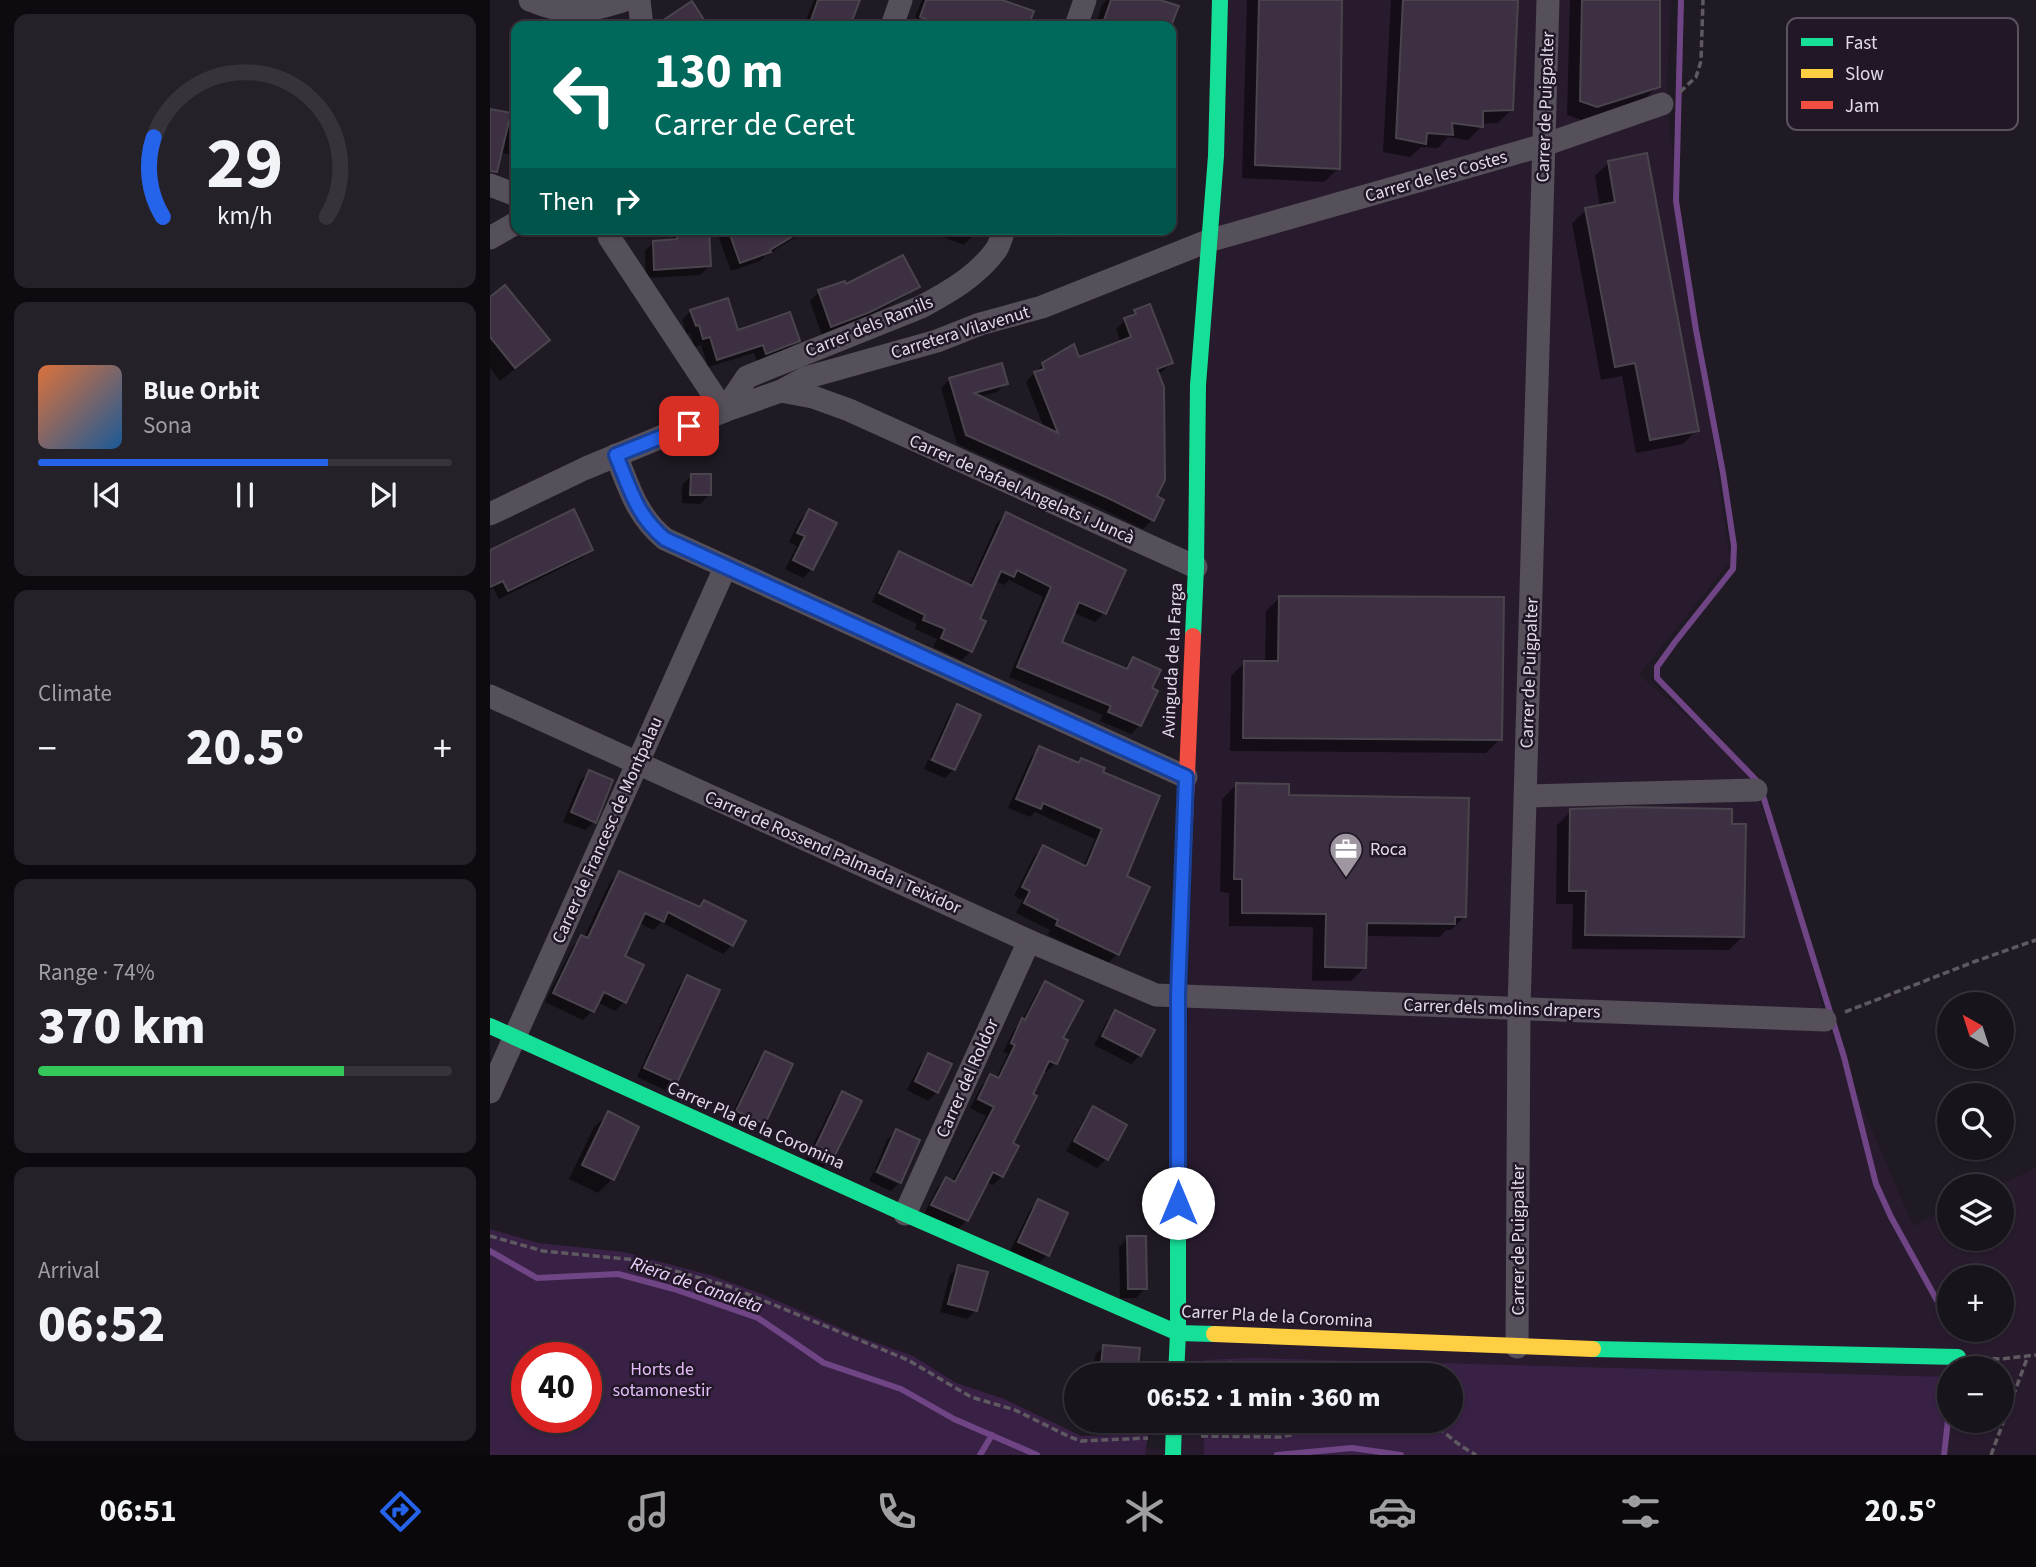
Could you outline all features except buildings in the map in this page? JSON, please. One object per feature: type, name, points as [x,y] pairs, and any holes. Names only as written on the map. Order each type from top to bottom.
[{"type":"street","points":[[530,0],[551,8],[578,12],[625,0]]},
{"type":"street","points":[[639,0],[641,21]]},
{"type":"street","points":[[894,21],[901,0]]},
{"type":"street","points":[[1208,241],[1216,156],[1220,0]]},
{"type":"street","name":"Carrer de Puigpalter","points":[[1517,1347],[1519,1009],[1548,0]]},
{"type":"street","name":"Carrer de les Costes","points":[[1208,241],[1544,145],[1662,104]]},
{"type":"street","points":[[490,184],[511,193]]},
{"type":"street","points":[[490,238],[511,226]]},
{"type":"street","points":[[609,235],[724,411]]},
{"type":"street","name":"Carrer dels Ramils","points":[[724,411],[747,376],[921,307],[946,294],[973,275],[997,248],[1002,235]]},
{"type":"street","name":"Carretera Vilavenut","points":[[490,514],[616,455],[781,391],[805,378],[937,341],[980,324],[1042,307],[1208,241]]},
{"type":"street","name":"Avinguda de la Farga","points":[[1177,1363],[1178,995],[1196,567],[1198,385],[1208,241]]},
{"type":"street","points":[[849,410],[841,390],[843,380],[859,363]]},
{"type":"street","name":"Carrer de Rafael Angelats i Juncà","points":[[781,391],[813,397],[849,410],[1196,567]]},
{"type":"street","points":[[616,455],[639,512],[652,529],[665,539],[1186,777]]},
{"type":"street","name":"Carrer de Francesc de Montpalau","points":[[490,1093],[725,568]]},
{"type":"street","name":"Carrer de Rossend Palmada i Teixidor","points":[[490,696],[1029,941],[1156,995],[1178,995]]},
{"type":"street","points":[[1525,796],[1756,790]]},
{"type":"street","name":"Carrer del Roldor","points":[[905,1214],[1029,941]]},
{"type":"street","name":"Carrer dels molins drapers","points":[[1178,995],[1825,1020]]},
{"type":"street","name":"Carrer Pla de la Coromina","points":[[490,1026],[905,1214],[1178,1333],[1517,1347],[1937,1357]]},
{"type":"street","points":[[1173,1455],[1174,1433]]},
{"type":"path","points":[[1662,104],[1684,89],[1696,76],[1701,61],[1703,0]]},
{"type":"path","points":[[1825,1020],[2036,940]]},
{"type":"path","points":[[490,1236],[543,1251],[638,1260],[729,1286],[908,1360],[971,1397],[1015,1410],[1081,1441],[1143,1433]]},
{"type":"path","points":[[1992,1455],[2028,1356]]},
{"type":"path","points":[[2014,1358],[2036,1356]]},
{"type":"path","points":[[1228,1433],[1281,1437],[1299,1433]]},
{"type":"path","points":[[1445,1433],[1476,1455]]},
{"type":"shaded area","points":[[1220,0],[1671,0],[1666,103],[1730,561],[1639,675],[1748,767],[1803,927],[1825,1020],[1913,1226],[1937,1215],[1937,1251],[2014,1251],[2014,1178],[2036,1168],[2036,1455],[1145,1455],[1145,1448],[1173,1449],[1174,1433],[1463,1433],[1463,1363],[1176,1363]]},
{"type":"green space","name":"Horts de sotamonestir","points":[[490,1229],[538,1243],[624,1252],[713,1276],[913,1356],[956,1383],[1004,1399],[1064,1428],[1064,1433],[1081,1436],[1148,1434],[1145,1455],[490,1455]]},
{"type":"green space","points":[[1249,1358],[1433,1363],[1205,1363],[1205,1360]]},
{"type":"green space","points":[[1463,1364],[1937,1377],[1937,1433],[1944,1433],[1941,1455],[1204,1455],[1204,1433],[1463,1433]]},
{"type":"waterway","points":[[1681,0],[1676,201],[1734,546],[1733,569],[1657,667],[1657,678],[1759,783],[1844,1057],[1876,1184],[1937,1300]]},
{"type":"waterway","name":"Riera de Canaleta","points":[[490,1251],[537,1278],[618,1274],[674,1289],[758,1318],[824,1363],[901,1389],[954,1419],[1037,1455]]},
{"type":"waterway","points":[[1944,1455],[1947,1433]]},
{"type":"waterway","points":[[980,1455],[992,1435]]},
{"type":"waterway","name":"Riera de Canaleta","points":[[1277,1455],[1352,1448],[1401,1455]]},
{"type":"traffic: fast","points":[[1193,636],[1198,385],[1216,156],[1220,0]]},
{"type":"traffic: fast","points":[[1177,1363],[1178,995],[1182,890]]},
{"type":"traffic: fast","points":[[490,1026],[905,1214],[1178,1333],[1214,1334]]},
{"type":"traffic: fast","points":[[1593,1349],[1937,1357]]},
{"type":"traffic: fast","points":[[1173,1455],[1174,1433]]},
{"type":"traffic: slow","points":[[1214,1334],[1593,1349]]},
{"type":"traffic: jam","points":[[1182,890],[1193,636]]},
{"type":"place","name":"Roca","points":[[1346,879]]},
{"type":"route","points":[[689,426],[616,455],[639,512],[652,529],[665,539],[1186,777],[1178,995],[1178,1203]]}]
